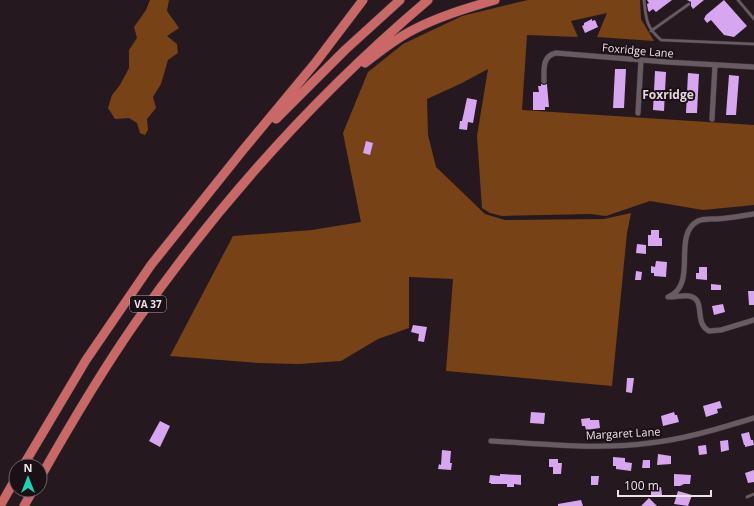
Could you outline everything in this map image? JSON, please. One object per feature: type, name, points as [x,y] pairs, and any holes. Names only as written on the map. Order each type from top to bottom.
[{"type":"highway","points":[[216,184],[316,62],[363,0]]},
{"type":"highway","name":"VA 37","points":[[28,458],[86,360],[166,245],[216,184],[315,78],[400,0]]},
{"type":"highway","name":"VA 37","points":[[48,464],[101,375],[135,322],[188,250],[277,144],[344,76],[386,36],[428,0]]},
{"type":"highway","points":[[277,144],[360,68],[397,40],[411,31],[436,20],[495,0]]},
{"type":"highway","points":[[0,506],[8,492]]},
{"type":"street","name":"Foxridge Lane","points":[[544,81],[544,63],[548,56],[556,53],[754,67]]},
{"type":"street","points":[[638,113],[640,60]]},
{"type":"street","points":[[712,119],[715,65]]},
{"type":"street","points":[[754,214],[705,219],[697,222],[690,229],[685,244],[683,279],[676,292],[668,297],[688,295],[695,298],[699,304],[700,322],[702,326],[709,331],[721,330],[754,320]]},
{"type":"street","name":"Margaret Lane","points":[[491,441],[596,446],[631,445],[691,436],[754,418]]},
{"type":"lane","points":[[644,0],[647,21],[651,31],[661,40],[754,44]]},
{"type":"lane","points":[[738,0],[754,19]]},
{"type":"lane","points":[[651,31],[689,4]]},
{"type":"lane","points":[[747,496],[754,494]]},
{"type":"shaded area","points":[[150,0],[169,0],[167,11],[179,28],[167,36],[177,44],[178,53],[168,60],[161,84],[153,97],[156,108],[147,119],[148,130],[145,135],[140,133],[137,123],[129,118],[115,119],[108,108],[112,95],[120,85],[129,68],[129,50],[137,38],[134,27],[146,10]]},
{"type":"shaded area","points":[[528,0],[640,0],[641,19],[654,41],[597,37],[607,13],[571,21],[578,37],[527,35],[522,110],[754,125],[754,205],[703,210],[650,201],[606,216],[590,214],[502,216],[490,213],[482,208],[477,136],[488,69],[427,99],[428,135],[436,167],[485,214],[505,220],[604,219],[631,213],[627,233],[612,386],[446,371],[453,279],[409,277],[409,328],[378,339],[341,361],[299,364],[258,363],[170,356],[233,236],[312,230],[361,222],[343,133],[368,72],[403,44],[462,16]]},
{"type":"building","points":[[647,0],[672,0],[656,12],[653,9],[649,12],[647,4],[649,3]]},
{"type":"building","points":[[687,0],[704,0],[693,9],[691,2]]},
{"type":"building","points":[[724,0],[747,26],[734,37],[724,35],[711,20],[707,23],[704,19],[706,15]]},
{"type":"building","points":[[592,19],[592,21],[595,20],[598,27],[585,33],[582,26],[584,23]]},
{"type":"building","points":[[615,69],[626,69],[624,108],[613,108]]},
{"type":"building","points":[[655,71],[666,72],[664,111],[653,110]]},
{"type":"building","points":[[688,73],[699,74],[697,113],[686,113]]},
{"type":"building","points":[[729,75],[739,76],[736,115],[726,115]]},
{"type":"building","points":[[541,84],[547,84],[549,107],[545,107],[545,110],[533,110],[533,92],[539,92],[538,86],[541,86]]},
{"type":"building","points":[[467,98],[477,100],[473,123],[468,122],[467,130],[459,129],[460,121],[462,121]]},
{"type":"building","points":[[366,141],[373,143],[370,155],[363,153]]},
{"type":"building","points":[[651,230],[659,230],[659,238],[662,238],[662,246],[648,246],[648,235],[651,235]]},
{"type":"building","points":[[637,244],[646,245],[646,254],[636,253]]},
{"type":"building","points":[[656,261],[667,262],[666,277],[654,276],[654,273],[651,273],[651,266],[655,267]]},
{"type":"building","points":[[699,267],[707,267],[707,280],[696,279],[696,273],[699,273]]},
{"type":"building","points":[[636,271],[642,272],[641,280],[635,280]]},
{"type":"building","points":[[711,284],[721,285],[721,290],[711,290]]},
{"type":"building","points":[[748,291],[754,291],[754,305],[749,305]]},
{"type":"building","points":[[723,304],[725,312],[714,315],[712,306]]},
{"type":"building","points":[[413,325],[427,327],[424,342],[418,341],[419,334],[411,332]]},
{"type":"building","points":[[627,378],[634,378],[632,393],[626,392]]},
{"type":"building","points":[[720,401],[722,408],[717,409],[718,413],[706,417],[703,406]]},
{"type":"building","points":[[531,412],[545,413],[544,424],[530,423]]},
{"type":"building","points":[[674,412],[675,415],[677,415],[679,422],[663,426],[661,416]]},
{"type":"building","points":[[590,418],[590,420],[599,420],[600,428],[586,430],[585,426],[582,426],[581,419]]},
{"type":"building","points":[[160,421],[170,426],[160,447],[149,441]]},
{"type":"building","points":[[749,432],[754,445],[745,447],[741,434]]},
{"type":"building","points":[[728,440],[729,450],[721,452],[720,441]]},
{"type":"building","points":[[706,445],[707,454],[699,455],[698,446]]},
{"type":"building","points":[[442,450],[451,451],[451,470],[438,469],[439,464],[441,465]]},
{"type":"building","points":[[658,454],[671,456],[671,464],[657,465]]},
{"type":"building","points":[[613,457],[625,458],[625,462],[632,463],[631,471],[616,469],[616,466],[613,466]]},
{"type":"building","points":[[549,459],[558,459],[558,463],[562,463],[561,474],[553,474],[553,467],[549,467]]},
{"type":"building","points":[[643,460],[650,460],[650,468],[642,468]]},
{"type":"building","points":[[754,470],[754,482],[748,483],[745,473]]},
{"type":"building","points":[[500,474],[521,475],[521,485],[514,484],[514,487],[507,487],[507,484],[489,483],[490,475],[500,476]]},
{"type":"building","points":[[674,474],[691,475],[690,484],[674,486]]},
{"type":"building","points":[[591,476],[599,476],[598,485],[591,485]]},
{"type":"building","points":[[661,487],[662,495],[651,496],[651,491],[656,491],[656,488]]},
{"type":"building","points":[[678,491],[692,495],[688,506],[674,504]]},
{"type":"building","points":[[649,498],[657,506],[641,506]]},
{"type":"building","points":[[581,500],[583,506],[558,506],[558,504]]},
{"type":"district","name":"Foxridge","points":[[668,94]]}]
